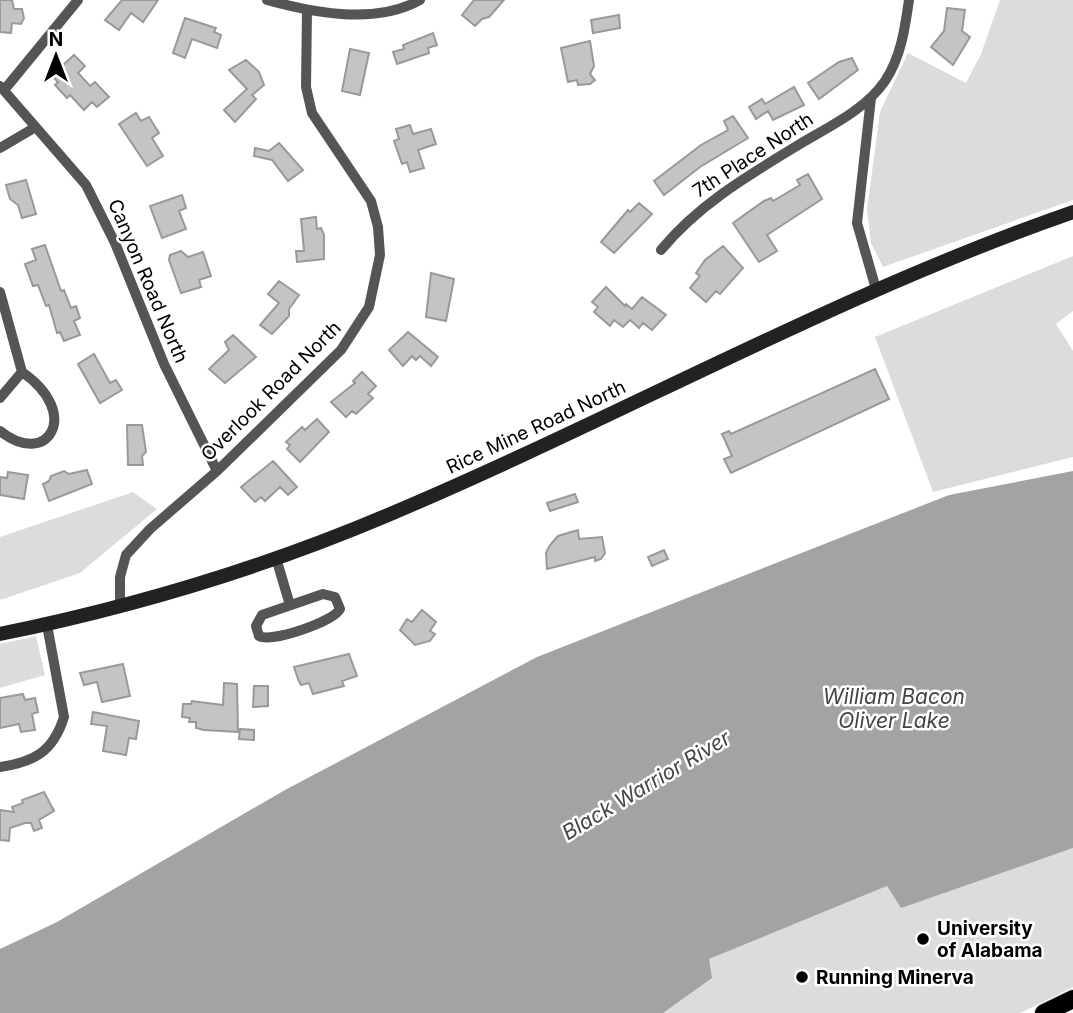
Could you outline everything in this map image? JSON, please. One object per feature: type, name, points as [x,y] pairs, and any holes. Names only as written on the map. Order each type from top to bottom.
[{"type":"main road","name":"Rice Mine Road North","points":[[0,634],[47,625],[202,584],[385,517],[481,475],[876,289],[1073,212]]},
{"type":"main road","points":[[1044,1013],[1073,999]]},
{"type":"street","points":[[3,87],[78,0]]},
{"type":"street","points":[[267,0],[307,10],[381,15],[406,8],[420,0]]},
{"type":"street","points":[[876,289],[857,223],[871,98],[886,80],[897,56],[909,0]]},
{"type":"street","name":"Overlook Road North","points":[[120,606],[120,577],[126,555],[150,528],[217,471],[341,350],[369,307],[377,282],[378,227],[371,201],[326,137],[309,100],[305,60],[307,10]]},
{"type":"street","name":"Canyon Road North","points":[[3,87],[34,128],[86,185],[115,243],[164,364],[217,471]]},
{"type":"street","name":"7th Place North","points":[[661,250],[701,208],[723,192],[871,98]]},
{"type":"street","points":[[0,148],[34,128]]},
{"type":"street","points":[[0,292],[22,372],[50,399],[56,412],[55,426],[47,438],[36,443],[22,443],[0,431]]},
{"type":"street","points":[[0,398],[22,372]]},
{"type":"street","points":[[276,558],[290,605]]},
{"type":"street","points":[[330,595],[340,603],[340,609],[332,619],[270,639],[259,636],[256,626],[262,614],[290,605],[330,595]]},
{"type":"street","points":[[0,767],[26,763],[41,755],[59,732],[64,717],[47,625]]},
{"type":"shaded area","points":[[1000,0],[1073,0],[1073,200],[883,267],[871,243],[867,210],[880,112],[908,53],[966,83],[981,54]]},
{"type":"shaded area","points":[[1073,256],[1073,311],[1056,324],[1073,351],[1073,457],[933,492],[875,337]]},
{"type":"shaded area","points":[[133,492],[157,509],[80,573],[0,600],[0,537]]},
{"type":"shaded area","points":[[36,636],[45,675],[0,688],[0,644]]},
{"type":"shaded area","name":"University of Alabama","points":[[1073,848],[1073,987],[1020,1013],[663,1013],[711,978],[708,959],[887,886],[902,907]]},
{"type":"water","name":"William Bacon Oliver Lake","points":[[1073,471],[1073,848],[901,908],[887,886],[709,959],[712,978],[663,1013],[0,1013],[0,949],[57,922],[285,790],[537,657],[949,495]]},
{"type":"building","points":[[0,0],[12,0],[14,9],[22,9],[24,18],[21,24],[12,23],[11,33],[0,32]]},
{"type":"building","points":[[122,0],[158,0],[143,22],[131,13],[119,30],[105,20]]},
{"type":"building","points":[[474,0],[504,0],[489,17],[482,19],[475,26],[462,15]]},
{"type":"building","points":[[947,8],[965,10],[962,31],[970,37],[953,65],[931,47],[944,31]]},
{"type":"building","points":[[619,15],[620,28],[593,33],[591,20]]},
{"type":"building","points":[[185,18],[216,28],[214,32],[221,35],[217,48],[192,39],[185,58],[173,53]]},
{"type":"building","points":[[433,33],[437,45],[428,48],[429,53],[397,64],[393,52]]},
{"type":"building","points":[[590,41],[594,66],[590,74],[595,80],[590,84],[578,85],[577,80],[568,82],[561,48]]},
{"type":"building","points":[[350,49],[369,53],[360,95],[342,91]]},
{"type":"building","points":[[74,55],[85,66],[78,73],[90,86],[95,82],[109,97],[97,107],[92,102],[84,110],[70,95],[67,98],[55,85],[58,82],[54,78]]},
{"type":"building","points":[[852,58],[858,70],[819,99],[808,83],[839,62]]},
{"type":"building","points":[[246,60],[259,72],[264,85],[252,95],[256,99],[235,122],[224,110],[247,89],[229,70]]},
{"type":"building","points":[[794,87],[804,105],[773,120],[768,111],[756,119],[749,107],[762,99],[765,104]]},
{"type":"building","points":[[136,113],[141,121],[149,117],[159,133],[152,138],[163,156],[147,166],[119,124]]},
{"type":"building","points":[[733,116],[748,138],[700,167],[664,195],[654,181],[701,145],[728,130],[724,121]]},
{"type":"building","points":[[410,125],[413,134],[431,129],[436,144],[418,150],[424,168],[410,172],[407,162],[402,164],[394,141],[399,139],[396,129]]},
{"type":"building","points":[[279,143],[303,170],[288,181],[272,160],[254,156],[255,148],[269,151]]},
{"type":"building","points":[[808,174],[822,199],[767,235],[777,251],[759,262],[733,223],[764,201],[771,198],[773,201],[800,185],[797,180]]},
{"type":"building","points":[[26,180],[36,214],[22,218],[18,205],[10,199],[6,185]]},
{"type":"building","points":[[182,195],[186,208],[179,211],[186,229],[162,238],[150,206]]},
{"type":"building","points":[[639,203],[652,214],[614,253],[601,242],[628,210],[630,212]]},
{"type":"building","points":[[316,217],[317,229],[321,228],[324,235],[324,259],[297,262],[296,251],[304,251],[301,219]]},
{"type":"building","points":[[45,245],[61,291],[64,290],[71,308],[76,306],[80,318],[74,321],[80,335],[64,341],[60,332],[57,333],[49,305],[46,306],[38,285],[33,286],[25,264],[36,260],[32,249]]},
{"type":"building","points":[[723,246],[743,268],[720,294],[716,291],[706,302],[690,288],[700,276],[696,273],[705,260]]},
{"type":"building","points":[[181,251],[188,257],[203,252],[211,276],[199,280],[201,287],[181,293],[169,260],[170,255]]},
{"type":"building","points":[[431,273],[454,279],[446,321],[426,317]]},
{"type":"building","points":[[279,281],[299,295],[289,309],[289,316],[272,334],[260,325],[279,303],[268,294]]},
{"type":"building","points":[[606,287],[625,306],[626,304],[632,309],[642,297],[666,315],[652,330],[643,323],[639,328],[630,320],[623,327],[614,320],[610,326],[594,312],[598,307],[592,302]]},
{"type":"building","points":[[408,332],[438,357],[431,366],[420,356],[416,360],[412,356],[403,366],[389,350]]},
{"type":"building","points":[[233,335],[256,357],[225,383],[209,369],[229,350],[225,342]]},
{"type":"building","points":[[94,354],[110,383],[116,380],[122,390],[100,403],[78,364]]},
{"type":"building","points":[[875,369],[889,399],[731,473],[724,459],[732,456],[722,434],[729,431],[731,434]]},
{"type":"building","points":[[362,372],[376,386],[368,394],[373,398],[356,414],[352,411],[346,417],[331,402],[355,383],[353,381]]},
{"type":"building","points":[[317,419],[329,432],[300,462],[287,449],[290,445],[286,442],[302,427],[305,430]]},
{"type":"building","points":[[127,425],[142,425],[146,452],[142,456],[143,465],[128,465]]},
{"type":"building","points":[[273,461],[297,487],[288,495],[280,487],[265,501],[261,497],[255,502],[241,487]]},
{"type":"building","points":[[87,470],[92,484],[49,501],[43,484],[49,481],[51,476],[64,471],[69,474]]},
{"type":"building","points":[[8,472],[28,475],[24,499],[0,495],[0,477],[7,478]]},
{"type":"building","points":[[575,494],[578,502],[550,511],[547,503]]},
{"type":"building","points":[[578,530],[579,539],[602,537],[605,553],[601,559],[595,561],[595,557],[547,569],[546,553],[550,545],[558,536]]},
{"type":"building","points":[[664,550],[668,559],[652,566],[648,557]]},
{"type":"building","points":[[422,610],[436,622],[430,631],[435,634],[430,641],[415,645],[400,630],[407,619],[412,622]]},
{"type":"building","points":[[349,654],[357,676],[342,681],[344,686],[313,694],[309,683],[301,685],[294,667]]},
{"type":"building","points":[[123,664],[130,696],[102,702],[97,682],[84,685],[80,673]]},
{"type":"building","points":[[224,683],[237,684],[238,732],[196,728],[196,722],[189,722],[190,718],[182,717],[183,704],[191,704],[192,701],[223,705]]},
{"type":"building","points":[[254,686],[268,686],[268,706],[253,707]]},
{"type":"building","points":[[23,694],[25,700],[35,698],[38,712],[32,714],[35,730],[21,732],[19,724],[0,728],[0,698]]},
{"type":"building","points":[[93,712],[139,721],[136,739],[129,738],[126,755],[103,751],[107,726],[91,724]]},
{"type":"building","points":[[240,729],[254,730],[254,740],[239,739]]},
{"type":"building","points":[[44,792],[54,811],[39,820],[42,828],[34,831],[31,823],[25,823],[10,828],[9,841],[0,840],[0,810],[14,812],[12,807],[23,803],[22,800]]},
{"type":"place","name":"University of Alabama","points":[[923,939]]},
{"type":"place","name":"Running Minerva","points":[[802,977]]},
{"type":"water label","name":"Black Warrior River","points":[[646,785]]}]
